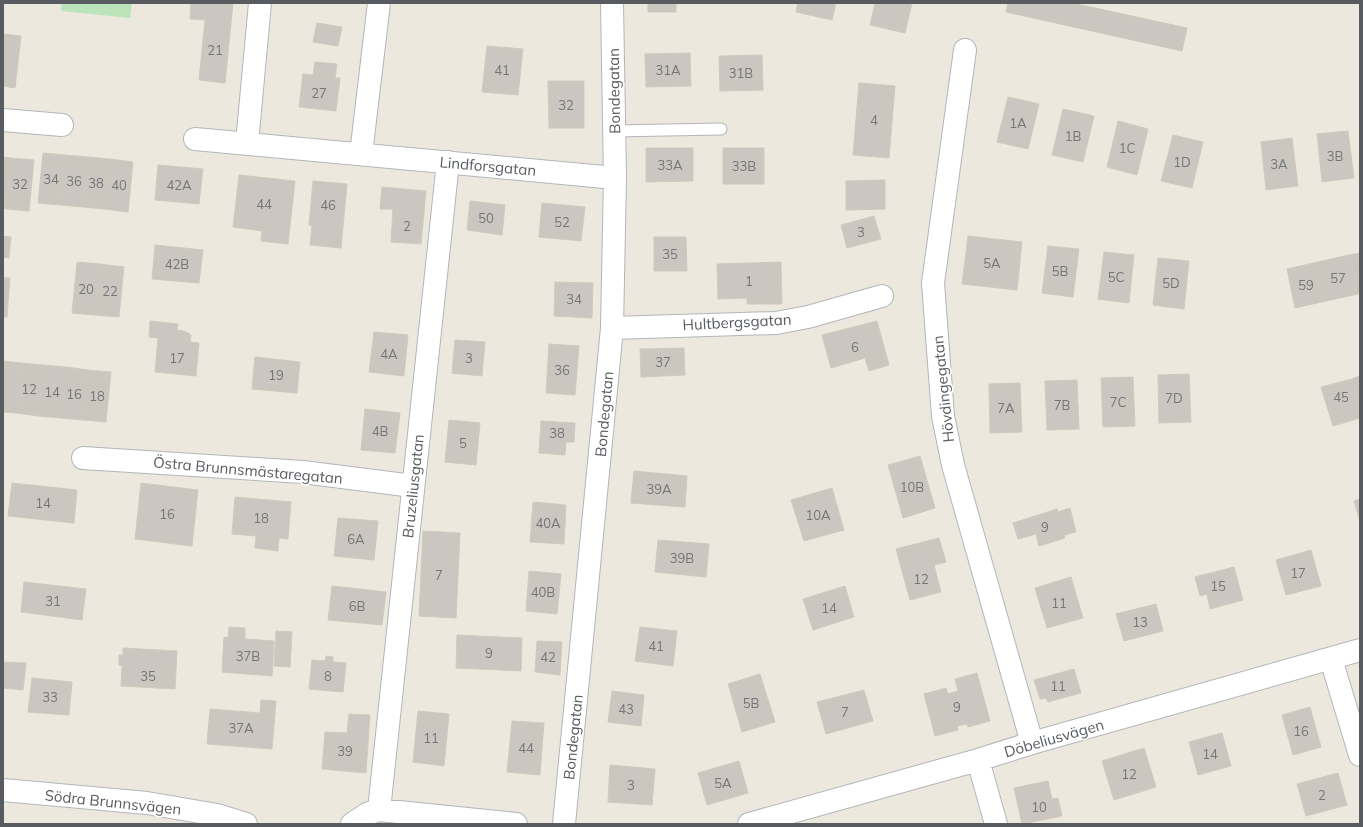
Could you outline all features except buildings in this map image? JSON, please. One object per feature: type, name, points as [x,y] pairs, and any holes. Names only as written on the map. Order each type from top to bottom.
[{"type":"street","points":[[247,143],[260,3]]},
{"type":"street","points":[[361,154],[379,3]]},
{"type":"street","name":"Bondegatan","points":[[564,824],[612,328],[615,178],[612,3]]},
{"type":"street","name":"Hövdingegatan","points":[[964,50],[933,283],[943,416],[953,465],[1032,743]]},
{"type":"street","points":[[3,120],[62,125]]},
{"type":"street","name":"Lindforsgatan","points":[[195,139],[615,178]]},
{"type":"street","name":"Bruzeliusgatan","points":[[379,810],[448,162]]},
{"type":"street","name":"Hultbergsgatan","points":[[612,328],[776,323],[808,317],[882,296]]},
{"type":"street","name":"Östra Brunnsmästaregatan","points":[[83,458],[303,472],[413,486]]},
{"type":"street","name":"Döbeliusvägen","points":[[748,824],[978,760],[1032,743],[1360,650]]},
{"type":"street","points":[[1331,659],[1360,755]]},
{"type":"street","points":[[978,760],[996,824]]},
{"type":"street","name":"Södra Brunnsvägen","points":[[3,790],[147,803],[217,815],[246,824]]},
{"type":"street","points":[[352,824],[367,814],[379,810],[516,824]]},
{"type":"lane","points":[[614,131],[721,129]]},
{"type":"green space","points":[[62,3],[132,3],[130,18],[61,11]]}]
